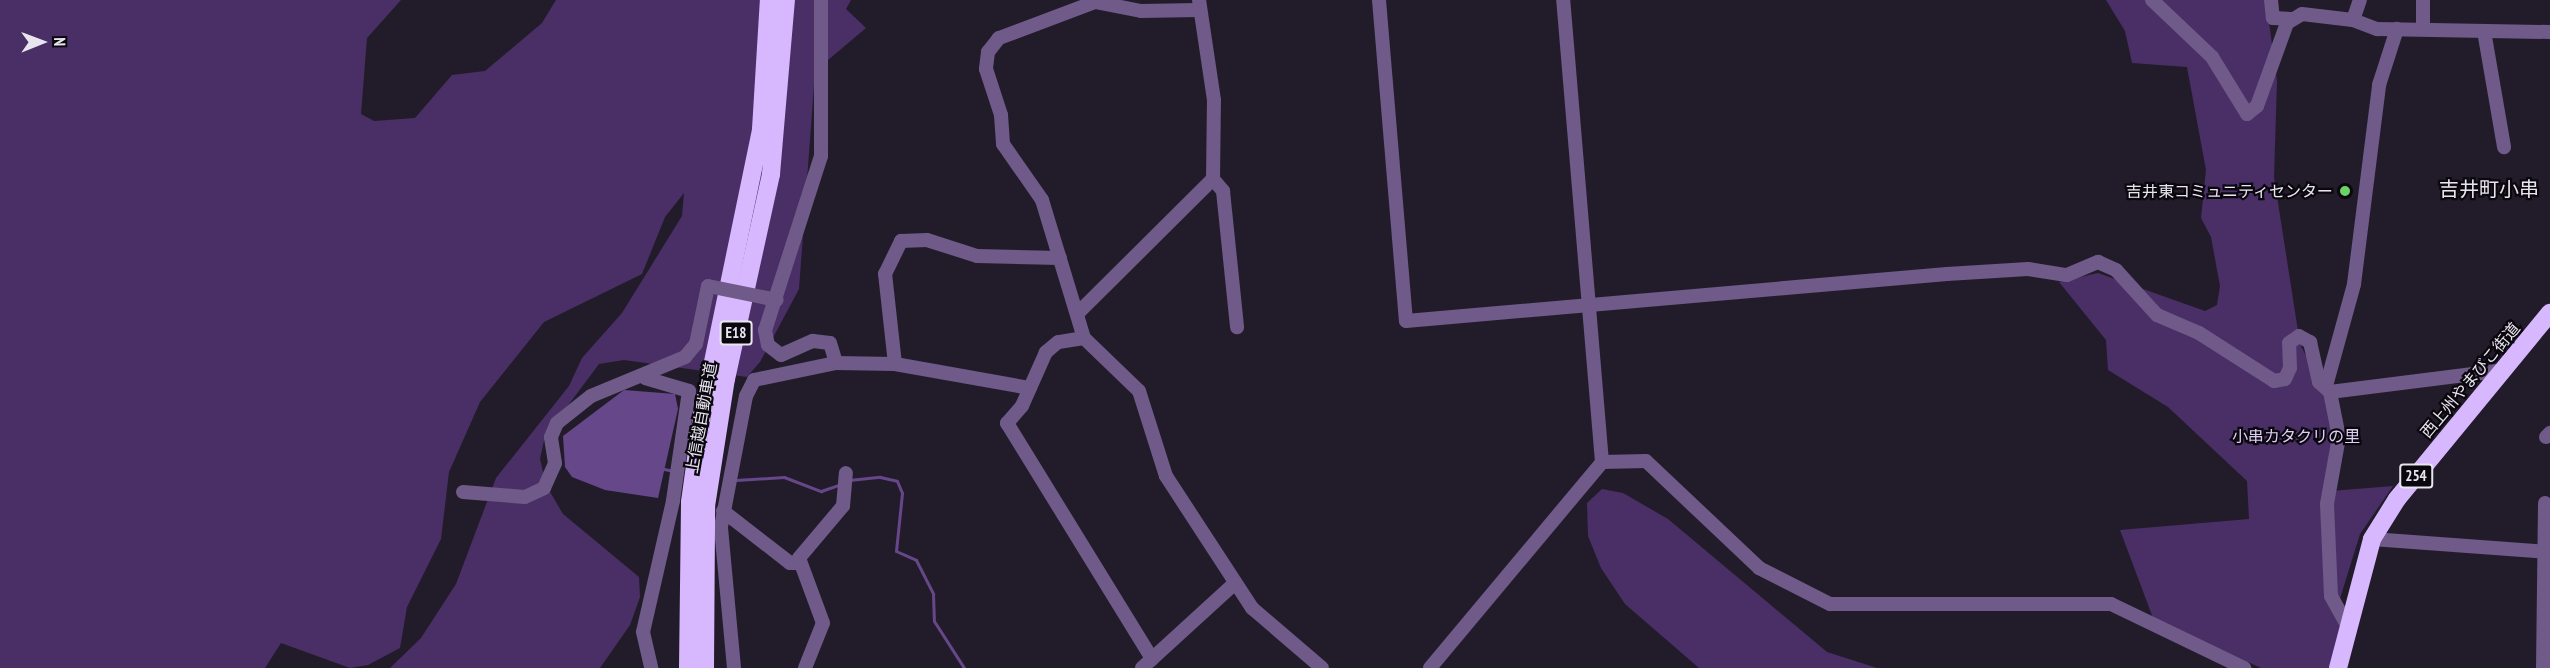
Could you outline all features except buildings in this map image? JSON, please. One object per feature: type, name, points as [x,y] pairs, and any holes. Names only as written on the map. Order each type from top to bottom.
[{"type":"highway","name":"上信越自動車道","points":[[688,668],[687,542],[694,469],[758,150],[769,0]]},
{"type":"highway","name":"上信越自動車道","points":[[705,668],[706,506],[724,390],[771,174],[786,0]]},
{"type":"highway","name":"西上州やまびこ街道","points":[[2338,668],[2346,623],[2372,539],[2397,499],[2550,313]]},
{"type":"street","points":[[821,0],[821,156],[777,300],[765,330],[768,345],[781,355],[813,341],[830,343],[836,363]]},
{"type":"street","points":[[1379,0],[1406,321],[1947,274],[2028,269],[2067,274],[2098,262],[2116,270],[2157,315],[2199,333],[2274,381],[2285,379],[2290,368],[2289,342],[2307,339],[2319,382],[2328,389],[2503,370]]},
{"type":"street","points":[[1430,668],[1602,462],[1563,0]]},
{"type":"street","points":[[2152,0],[2212,57],[2247,114],[2257,106],[2291,19]]},
{"type":"street","points":[[2271,0],[2273,18],[2291,19],[2302,14],[2353,20],[2397,29],[2423,27],[2550,32]]},
{"type":"street","points":[[2353,20],[2360,0]]},
{"type":"street","points":[[2423,0],[2423,27]]},
{"type":"street","points":[[1237,327],[1223,191],[1213,179],[1214,100],[1198,5],[1141,10],[1095,2],[1031,22],[999,38],[988,52],[986,69],[1001,115],[1003,144],[1042,200],[1079,312],[1084,338],[1139,391],[1166,476],[1235,584],[1252,608],[1315,665]]},
{"type":"street","points":[[2346,623],[2331,596],[2327,504],[2339,437],[2328,389],[2354,284],[2379,85],[2397,29]]},
{"type":"street","points":[[2484,31],[2504,147]]},
{"type":"street","points":[[1079,312],[1213,179]]},
{"type":"street","points":[[895,364],[885,274],[901,241],[927,240],[977,256],[1060,258]]},
{"type":"street","points":[[463,492],[534,496],[551,477],[551,438],[557,423],[591,396],[645,378],[685,357],[696,345],[708,286],[777,300]]},
{"type":"street","points":[[1084,338],[1058,342],[1046,352],[1030,388],[1007,423],[1147,663],[1235,584]]},
{"type":"street","points":[[734,668],[723,511],[746,396],[754,380],[836,363],[895,364],[1030,388]]},
{"type":"street","points":[[645,378],[689,391],[673,501],[643,632],[651,668]]},
{"type":"street","points":[[1602,462],[1646,461],[1759,568],[1830,604],[2111,604],[2244,668]]},
{"type":"street","points":[[805,668],[823,623],[800,562],[802,550],[843,506],[846,473]]},
{"type":"street","points":[[2542,668],[2547,551],[2545,503]]},
{"type":"street","points":[[723,511],[790,563],[800,562]]},
{"type":"street","points":[[2372,539],[2547,551]]},
{"type":"green space","points":[[0,0],[401,0],[367,38],[361,114],[374,121],[415,118],[452,75],[485,71],[542,23],[556,0],[851,0],[846,9],[866,28],[815,71],[799,289],[760,362],[747,377],[624,360],[599,364],[545,436],[540,459],[546,485],[563,514],[639,577],[640,597],[630,625],[600,668],[390,668],[421,638],[456,584],[496,478],[569,386],[582,358],[622,313],[682,216],[684,193],[665,217],[642,274],[544,322],[480,402],[449,472],[441,539],[407,607],[400,648],[368,665],[350,668],[281,643],[265,668],[0,668]]},
{"type":"green space","points":[[2106,0],[2266,0],[2277,81],[2274,177],[2300,344],[2326,395],[2334,436],[2330,604],[2341,628],[2332,668],[2261,668],[2153,618],[2120,530],[2249,519],[2247,481],[2168,407],[2108,370],[2106,340],[2059,282],[2098,273],[2205,311],[2217,305],[2220,286],[2211,237],[2201,218],[2206,170],[2187,67],[2132,63],[2125,31]]},
{"type":"green space","name":"小串カタクリの里","points":[[2393,486],[2360,534],[2338,605],[2331,491]]},
{"type":"green space","points":[[1602,489],[1623,493],[1668,519],[1827,652],[1877,668],[1699,668],[1625,604],[1601,568],[1588,536],[1587,503]]},
{"type":"shaded area","points":[[624,390],[675,394],[678,409],[658,498],[605,490],[572,477],[565,467],[563,436]]},
{"type":"waterway","points":[[664,469],[674,471]]},
{"type":"waterway","points":[[736,480],[784,477],[821,491],[841,484]]},
{"type":"waterway","points":[[849,480],[880,477],[897,481],[902,493],[896,551],[916,560],[933,594],[934,621],[964,668]]},
{"type":"place","name":"吉井東コミュニティセンター","points":[[2345,191]]},
{"type":"district","name":"吉井町小串","points":[[2489,189]]}]
